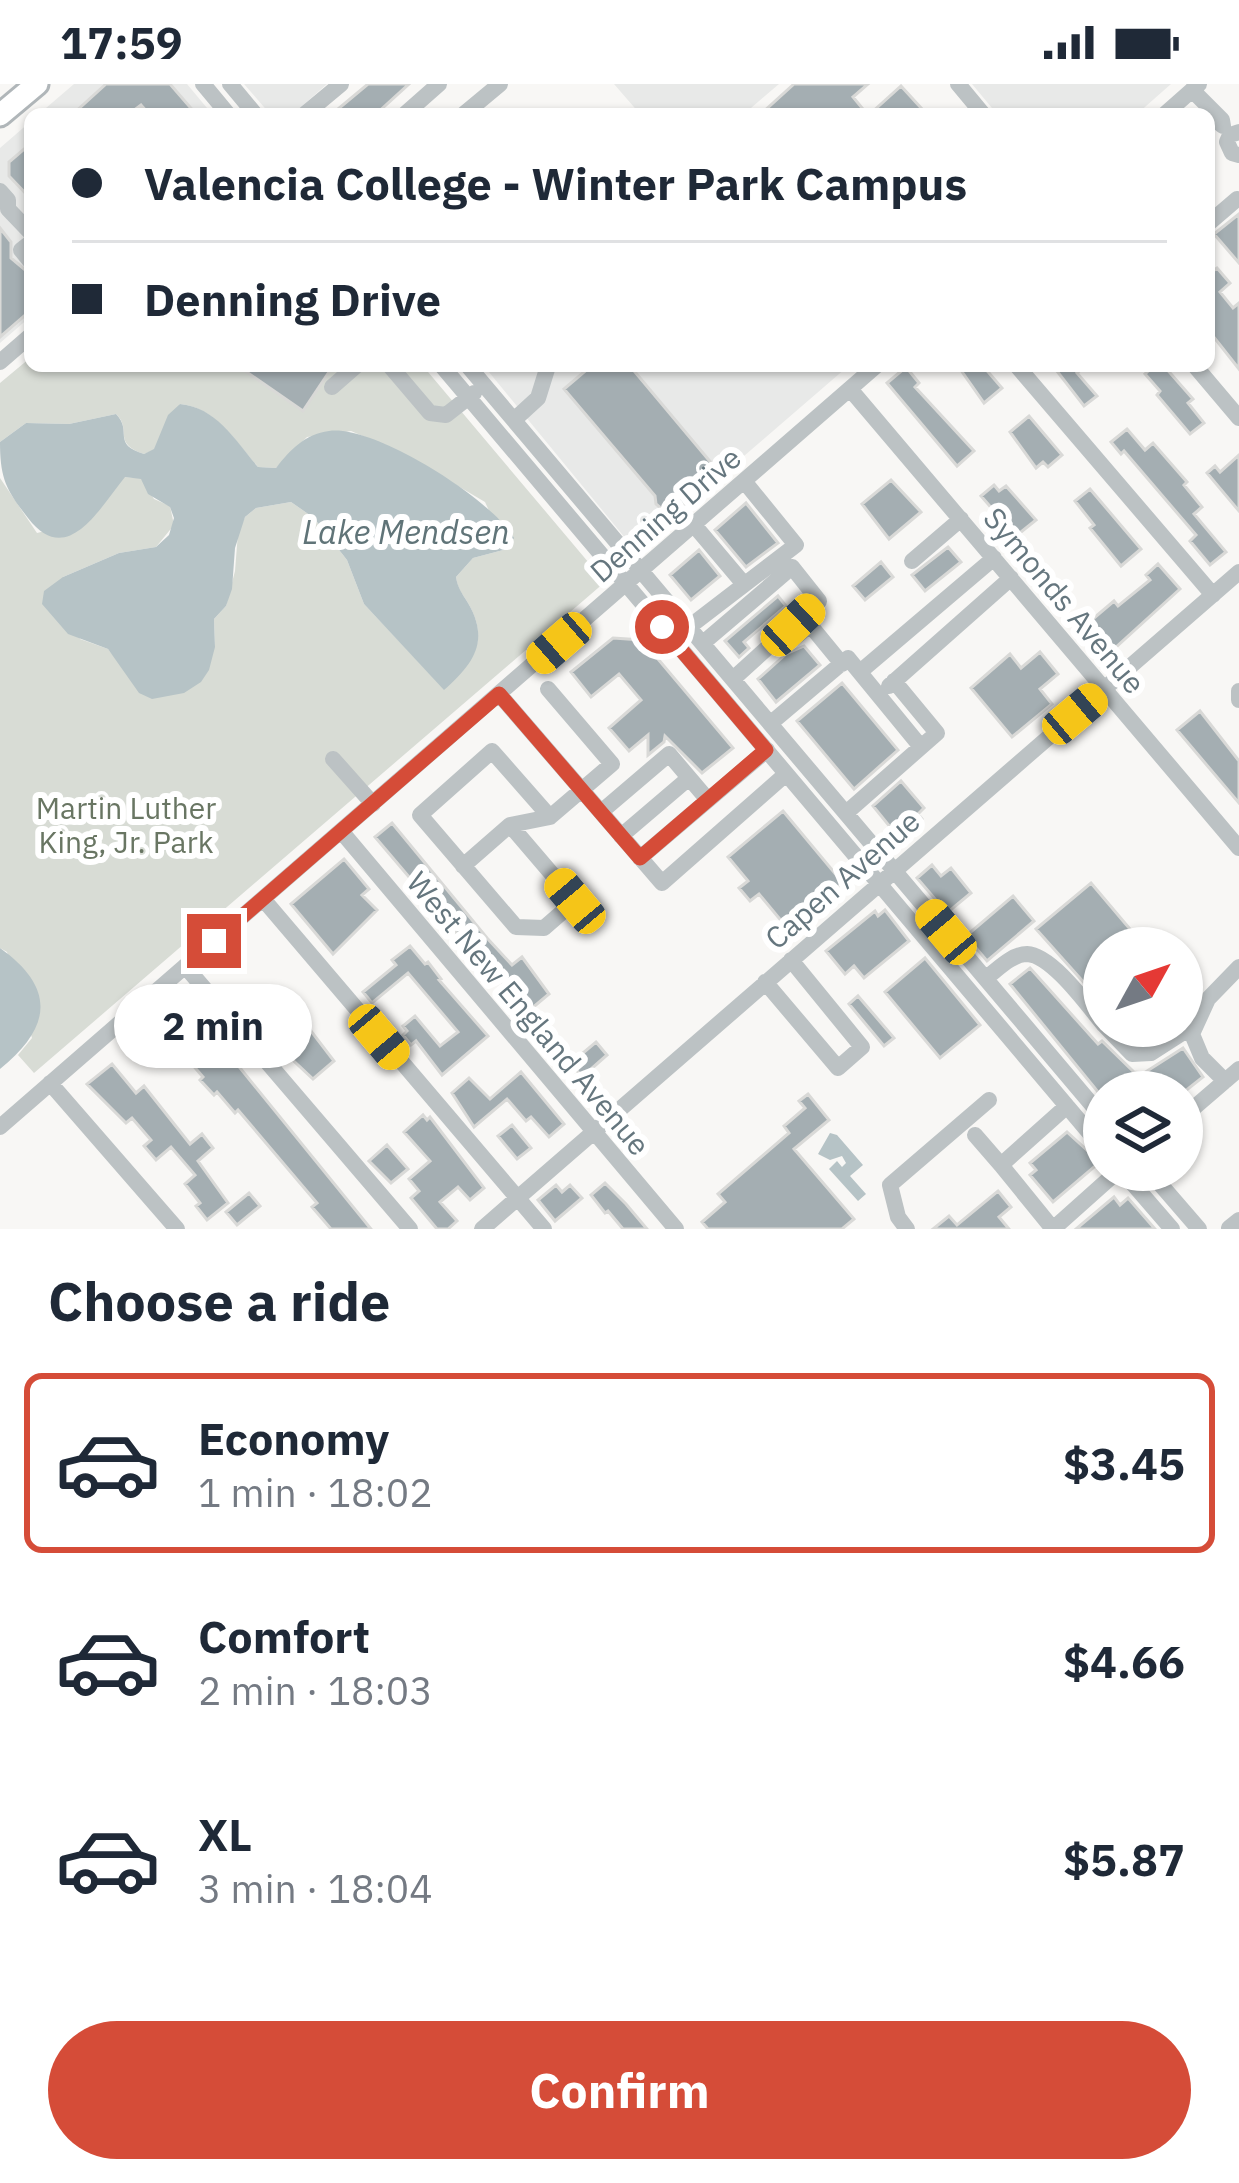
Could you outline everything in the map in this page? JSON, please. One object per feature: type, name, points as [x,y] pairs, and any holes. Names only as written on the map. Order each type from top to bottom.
[{"type":"main road","points":[[0,115],[37,84]]},
{"type":"street","points":[[203,84],[224,108]]},
{"type":"street","points":[[230,84],[250,108]]},
{"type":"street","points":[[312,108],[341,84]]},
{"type":"street","points":[[412,108],[439,84]]},
{"type":"street","points":[[471,108],[500,84]]},
{"type":"street","points":[[958,84],[978,108]]},
{"type":"street","points":[[1219,121],[1229,150],[1239,155]]},
{"type":"street","points":[[0,191],[8,200],[4,210]]},
{"type":"street","points":[[1215,219],[1238,199]]},
{"type":"street","points":[[0,362],[24,341]]},
{"type":"street","points":[[332,387],[349,372]]},
{"type":"street","points":[[395,372],[430,413],[446,415],[484,385]]},
{"type":"street","points":[[447,372],[1083,1126]]},
{"type":"street","points":[[473,372],[1083,1094]]},
{"type":"street","points":[[514,419],[538,398],[546,372]]},
{"type":"street","name":"Denning Drive","points":[[0,1127],[869,372]]},
{"type":"street","points":[[1022,372],[1213,595]]},
{"type":"street","points":[[1200,372],[1239,418]]},
{"type":"street","name":"Symonds Avenue","points":[[850,389],[1239,848]]},
{"type":"street","points":[[689,627],[797,542],[744,481]]},
{"type":"street","points":[[912,561],[961,519]]},
{"type":"street","points":[[694,525],[743,583]]},
{"type":"street","points":[[861,671],[994,558]]},
{"type":"street","points":[[703,643],[792,567],[819,601],[736,682]]},
{"type":"street","points":[[979,571],[996,591]]},
{"type":"street","name":"Capen Avenue","points":[[482,1229],[1239,572]]},
{"type":"street","points":[[879,694],[1011,578]]},
{"type":"street","points":[[736,682],[810,625],[842,664]]},
{"type":"street","points":[[771,723],[848,658],[921,747]]},
{"type":"street","points":[[846,813],[937,733],[894,681]]},
{"type":"street","points":[[464,866],[510,825],[550,817],[612,764],[548,689]]},
{"type":"street","points":[[499,694],[662,883],[787,774]]},
{"type":"street","points":[[640,858],[766,750]]},
{"type":"street","points":[[510,825],[575,901],[544,928],[516,927],[419,814],[492,751],[550,817]]},
{"type":"street","points":[[601,812],[669,754],[708,800]]},
{"type":"street","points":[[333,759],[373,804]]},
{"type":"street","points":[[621,836],[689,778]]},
{"type":"street","name":"West New England Avenue","points":[[341,831],[676,1229]]},
{"type":"street","points":[[263,899],[544,1229]]},
{"type":"street","points":[[986,979],[1013,958],[1027,954],[1045,961],[1083,1003]]},
{"type":"street","points":[[765,982],[838,1068],[862,1047],[791,960]]},
{"type":"street","points":[[185,966],[410,1229]]},
{"type":"street","points":[[1203,1008],[1239,967]]},
{"type":"street","points":[[1125,1047],[1132,1054],[1160,1047]]},
{"type":"street","points":[[1195,1047],[1232,1075],[1203,1100]]},
{"type":"street","points":[[50,1083],[177,1229]]},
{"type":"street","points":[[908,1229],[898,1217],[890,1185],[989,1100]]},
{"type":"street","points":[[1001,1165],[1066,1106]]},
{"type":"street","points":[[975,1135],[1053,1229],[1096,1191]]},
{"type":"street","points":[[1139,1191],[1172,1229]]},
{"type":"street","points":[[1166,1191],[1199,1229]]},
{"type":"street","points":[[1229,1228],[1239,1220]]},
{"type":"shaded area","points":[[74,84],[187,84],[207,108],[46,108]]},
{"type":"shaded area","points":[[244,84],[327,84],[300,108],[265,108]]},
{"type":"shaded area","points":[[614,84],[779,84],[751,108],[635,108]]},
{"type":"shaded area","points":[[972,84],[1171,84],[1144,108],[992,108]]},
{"type":"shaded area","points":[[24,127],[24,322],[0,343],[0,148]]},
{"type":"shaded area","points":[[489,372],[841,372],[635,550]]},
{"type":"green space","name":"Martin Luther King, Jr. Park","points":[[24,363],[24,372],[428,372],[605,582],[34,1073],[18,1055],[32,1038],[7,952],[0,948],[0,478],[37,533],[90,520],[124,477],[141,478],[154,499],[170,506],[174,525],[156,547],[119,553],[63,577],[80,639],[108,649],[125,670],[215,647],[214,619],[226,606],[238,533],[245,517],[256,508],[291,502],[314,518],[347,560],[364,604],[444,689],[470,660],[478,641],[475,617],[456,577],[473,558],[507,549],[485,502],[402,453],[351,431],[307,437],[276,468],[258,467],[214,419],[180,404],[154,450],[144,454],[125,441],[116,414],[69,424],[26,423],[0,442],[0,383]]},
{"type":"water","name":"Lake Mendsen","points":[[180,404],[215,418],[258,467],[276,468],[299,444],[320,433],[349,432],[373,439],[430,467],[502,522],[514,538],[507,549],[473,558],[456,577],[475,617],[478,641],[470,662],[454,681],[444,690],[364,604],[347,560],[314,518],[291,502],[256,508],[245,517],[235,548],[232,589],[226,606],[214,619],[215,647],[209,670],[184,693],[152,699],[139,693],[108,649],[68,634],[42,604],[44,591],[63,577],[119,553],[156,547],[169,535],[174,518],[170,507],[148,494],[141,479],[125,477],[81,529],[56,538],[42,532],[9,491],[0,442],[26,423],[69,424],[116,414],[128,446],[144,454],[154,449],[168,415]]},
{"type":"water","points":[[0,948],[31,978],[40,1008],[30,1038],[0,1069]]},
{"type":"water","points":[[830,1133],[863,1165],[850,1176],[866,1194],[858,1201],[829,1169],[837,1161],[842,1167],[846,1163],[842,1156],[830,1160],[818,1154]]},
{"type":"building","points":[[106,84],[170,84],[191,108],[141,105],[80,108]]},
{"type":"building","points":[[368,84],[409,84],[383,108],[339,108]]},
{"type":"building","points":[[794,84],[868,84],[853,97],[862,108],[768,108]]},
{"type":"building","points":[[901,86],[921,108],[877,108]]},
{"type":"building","points":[[24,149],[24,192],[9,176],[9,162]]},
{"type":"building","points":[[1239,214],[1239,263],[1215,235]]},
{"type":"building","points":[[0,228],[11,242],[11,258],[24,269],[24,316],[0,337]]},
{"type":"building","points":[[1215,270],[1230,283],[1220,292],[1233,308],[1239,303],[1239,369],[1215,339]]},
{"type":"building","points":[[247,372],[329,372],[303,411]]},
{"type":"building","points":[[584,372],[635,372],[718,471],[680,507],[664,511],[564,389]]},
{"type":"building","points":[[900,372],[910,372],[919,383],[915,387],[974,451],[957,466],[887,383]]},
{"type":"building","points":[[962,372],[988,372],[1002,388],[984,403]]},
{"type":"building","points":[[1058,372],[1078,372],[1097,396],[1084,406]]},
{"type":"building","points":[[1169,372],[1193,399],[1188,403],[1204,423],[1190,434],[1145,374]]},
{"type":"building","points":[[1029,416],[1062,455],[1048,467],[1043,462],[1036,468],[1010,432]]},
{"type":"building","points":[[1127,429],[1145,450],[1153,443],[1187,482],[1184,485],[1202,507],[1194,514],[1226,552],[1210,565],[1190,541],[1196,535],[1111,442]]},
{"type":"building","points":[[1239,455],[1239,511],[1207,473],[1215,466],[1220,472]]},
{"type":"building","points":[[891,480],[921,512],[889,539],[862,504]]},
{"type":"building","points":[[994,485],[999,491],[1006,486],[1036,520],[1016,536],[981,496]]},
{"type":"building","points":[[1090,489],[1141,549],[1121,566],[1075,501]]},
{"type":"building","points":[[746,503],[778,543],[746,567],[715,530]]},
{"type":"building","points":[[948,547],[961,562],[925,591],[912,575]]},
{"type":"building","points":[[699,550],[720,576],[691,600],[670,575]]},
{"type":"building","points":[[881,562],[893,577],[865,600],[853,586]]},
{"type":"building","points":[[1158,564],[1180,589],[1105,657],[1081,629],[1114,601],[1118,606],[1150,580],[1146,575]]},
{"type":"building","points":[[778,596],[786,606],[744,642],[749,648],[739,657],[725,641]]},
{"type":"building","points":[[613,638],[642,640],[733,748],[702,773],[665,736],[648,755],[648,735],[629,751],[609,728],[641,700],[619,674],[591,697],[571,672]]},
{"type":"building","points":[[804,646],[820,665],[776,702],[758,679],[786,654]]},
{"type":"building","points":[[1040,652],[1058,674],[1040,689],[1052,704],[1012,737],[971,688],[1010,654],[1021,668]]},
{"type":"building","points":[[842,683],[898,750],[854,789],[797,721]]},
{"type":"building","points":[[1200,711],[1239,761],[1239,803],[1177,730]]},
{"type":"building","points":[[901,781],[924,808],[918,814],[922,819],[899,838],[873,806]]},
{"type":"building","points":[[783,811],[843,883],[788,929],[759,894],[750,901],[739,888],[748,881],[728,857]]},
{"type":"building","points":[[392,823],[487,938],[512,965],[522,957],[549,994],[525,1014],[492,968],[489,971],[375,837]]},
{"type":"building","points":[[344,859],[369,889],[362,895],[377,910],[333,954],[291,904]]},
{"type":"building","points":[[932,865],[941,876],[951,868],[971,893],[947,913],[917,878]]},
{"type":"building","points":[[1091,883],[1128,927],[1083,927],[1083,982],[1036,929]]},
{"type":"building","points":[[1013,896],[1034,921],[987,961],[966,936]]},
{"type":"building","points":[[885,910],[909,941],[864,978],[854,966],[845,974],[826,951],[875,911],[878,916]]},
{"type":"building","points":[[410,946],[488,1036],[442,1075],[416,1041],[411,1045],[403,1035],[407,1031],[403,1026],[415,1016],[440,1046],[458,1032],[408,973],[372,1003],[363,992],[396,965],[392,960]]},
{"type":"building","points":[[925,958],[980,1025],[940,1058],[885,992]]},
{"type":"building","points":[[1030,968],[1083,1027],[1083,1047],[1108,1047],[1133,1071],[1083,1074],[1010,984]]},
{"type":"building","points":[[858,996],[894,1038],[884,1046],[849,1004]]},
{"type":"building","points":[[182,1006],[232,1058],[371,1229],[331,1229],[312,1207],[317,1203],[238,1110],[235,1113],[200,1080],[203,1077],[159,1026]]},
{"type":"building","points":[[285,1008],[304,1030],[308,1027],[334,1061],[313,1079],[282,1050],[285,1047],[266,1025]]},
{"type":"building","points":[[596,1042],[607,1055],[582,1077],[571,1063]]},
{"type":"building","points":[[1183,1048],[1199,1071],[1147,1071]]},
{"type":"building","points":[[112,1064],[136,1093],[144,1086],[190,1144],[202,1134],[213,1148],[198,1161],[228,1203],[207,1220],[185,1184],[195,1175],[171,1147],[156,1160],[144,1146],[151,1140],[132,1118],[126,1123],[87,1084]]},
{"type":"building","points":[[521,1072],[564,1124],[549,1137],[507,1099],[474,1127],[452,1093],[469,1078],[490,1099]]},
{"type":"building","points":[[808,1094],[829,1120],[794,1149],[854,1219],[842,1229],[708,1229],[702,1222],[725,1202],[718,1194],[789,1133],[784,1126],[805,1108],[799,1101]]},
{"type":"building","points":[[423,1115],[427,1120],[430,1117],[484,1188],[470,1200],[458,1187],[440,1202],[457,1221],[448,1229],[437,1229],[411,1198],[419,1191],[409,1179],[430,1161],[404,1132]]},
{"type":"building","points":[[512,1125],[531,1148],[517,1159],[498,1136]]},
{"type":"building","points":[[1067,1132],[1083,1147],[1083,1176],[1053,1202],[1030,1175],[1036,1170],[1030,1163]]},
{"type":"building","points":[[387,1145],[408,1169],[391,1183],[369,1161]]},
{"type":"building","points":[[605,1183],[647,1229],[623,1229],[605,1213],[591,1195]]},
{"type":"building","points":[[556,1185],[562,1192],[570,1185],[582,1198],[555,1221],[538,1200]]},
{"type":"building","points":[[998,1191],[1011,1207],[999,1217],[1009,1229],[933,1229],[949,1216],[957,1225]]},
{"type":"building","points":[[249,1193],[260,1206],[237,1225],[226,1212]]},
{"type":"building","points":[[1114,1197],[1120,1205],[1128,1198],[1155,1229],[1076,1229]]},
{"type":"route","points":[[214,941],[499,694],[640,858],[766,750],[662,627]]}]
